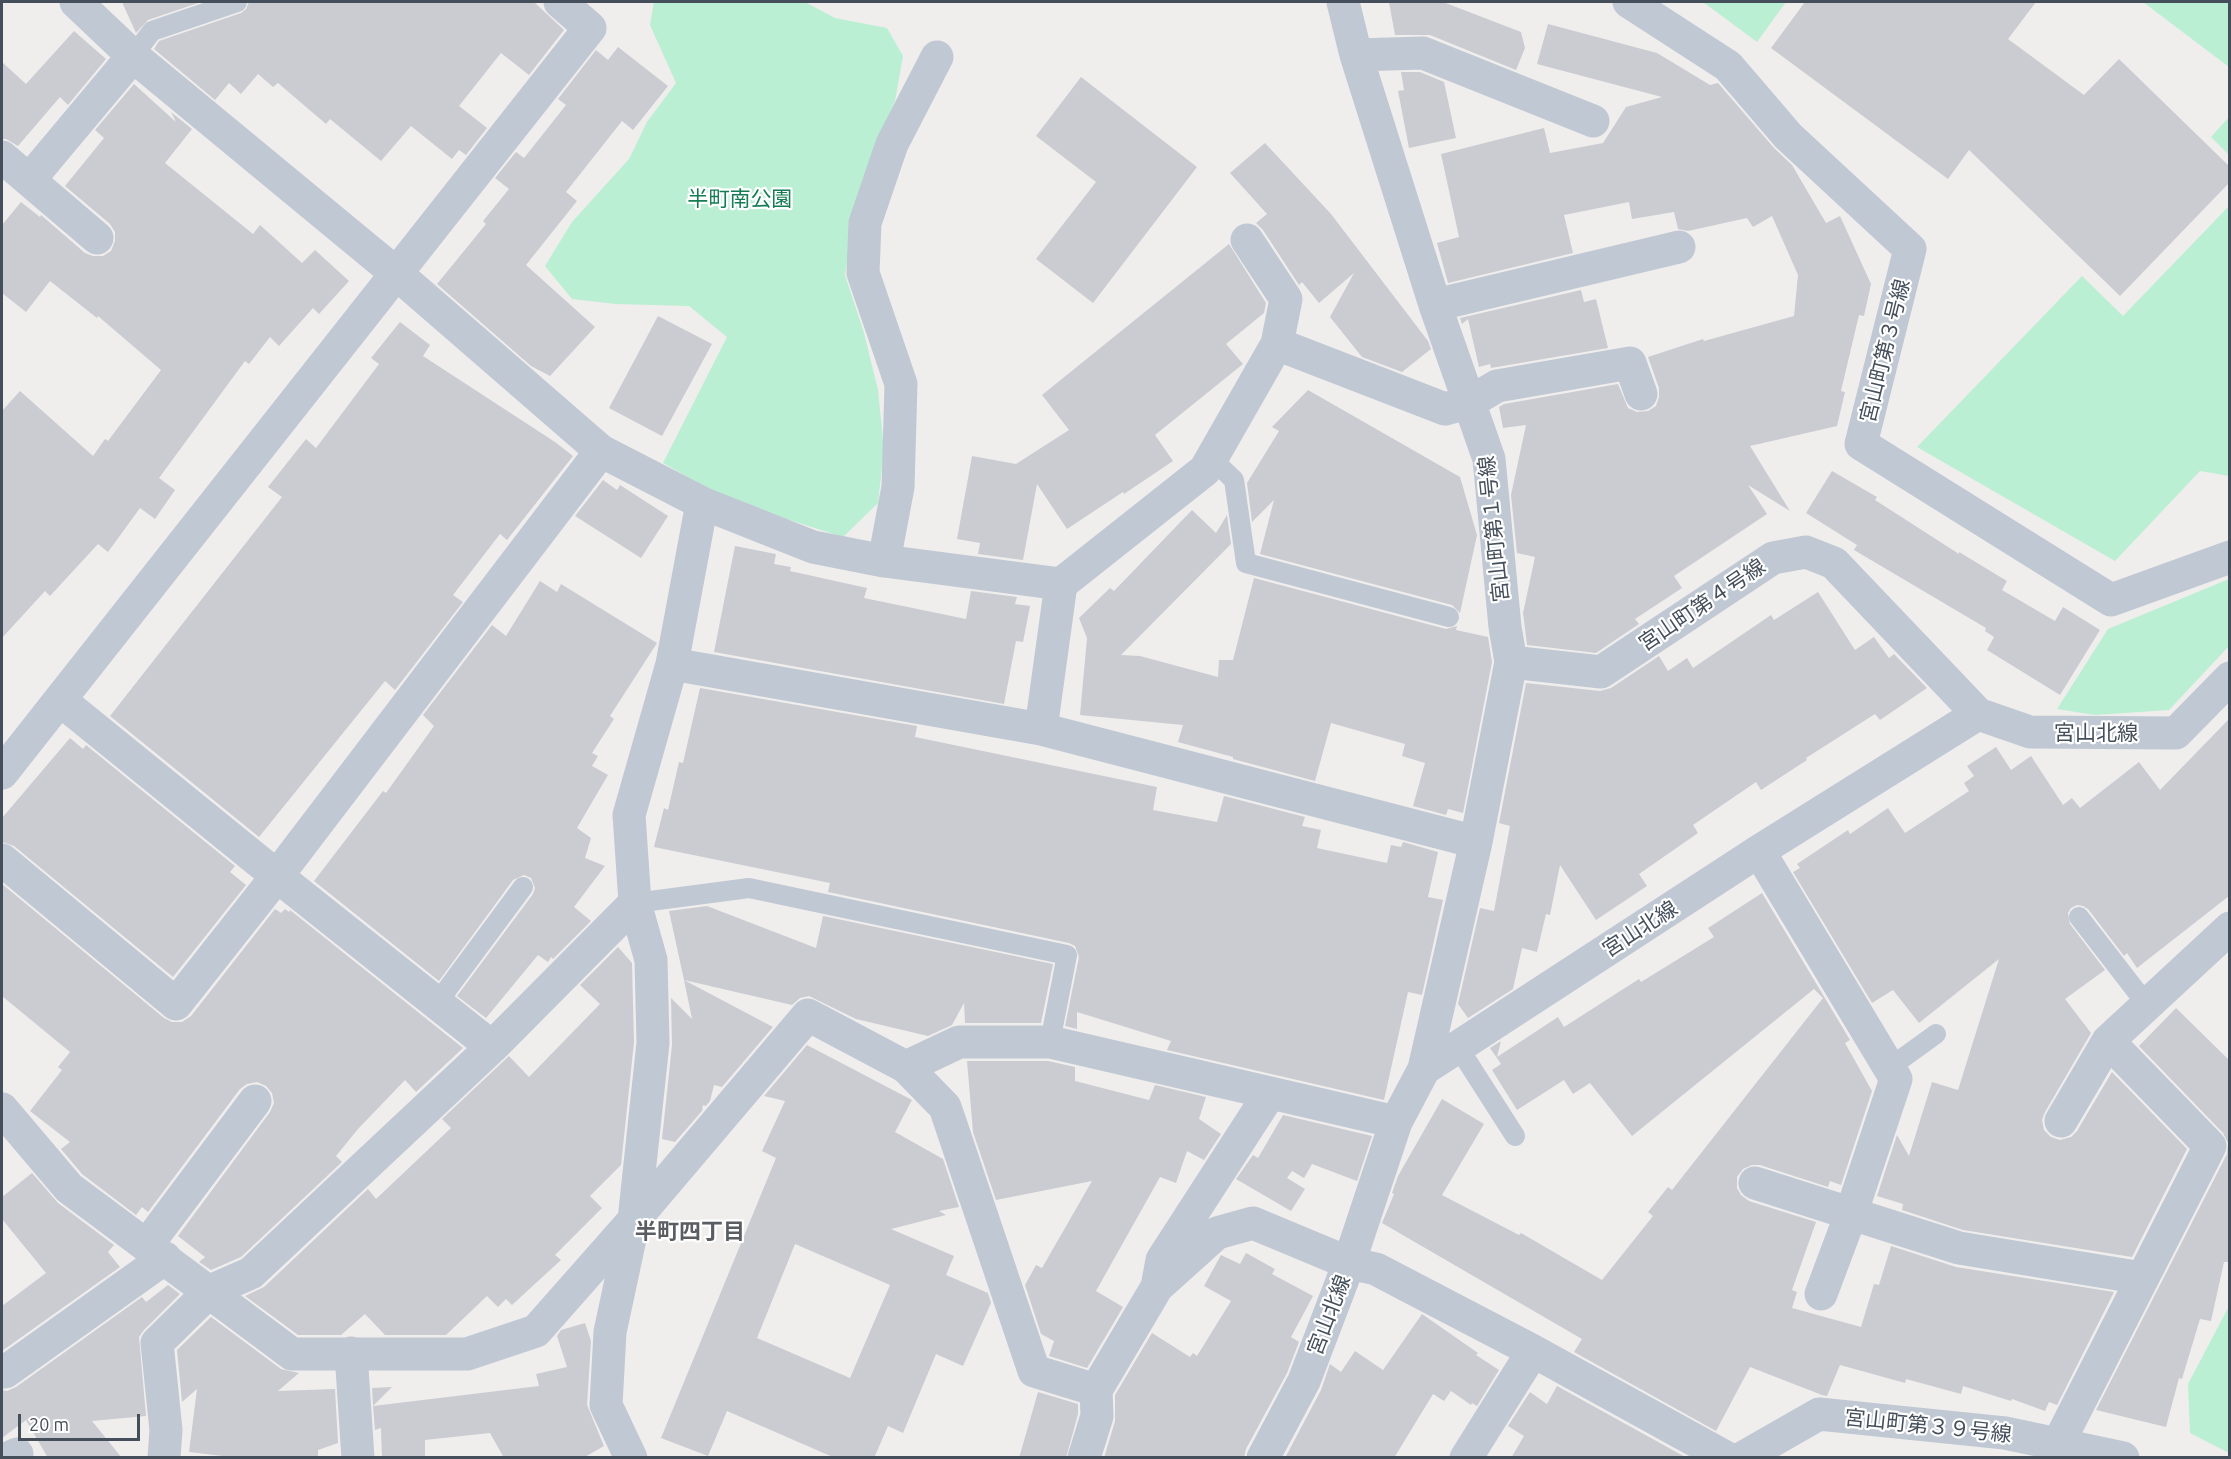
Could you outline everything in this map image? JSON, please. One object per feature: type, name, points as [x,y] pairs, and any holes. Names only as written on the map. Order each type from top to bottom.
[{"type":"street","points":[[76,2],[133,56],[397,274],[600,451],[702,503],[813,547],[884,561],[1061,584]]},
{"type":"street","points":[[2,772],[590,28],[560,2]]},
{"type":"street","name":"宮山町第１号線","points":[[1343,2],[1356,55],[1435,305],[1489,459],[1505,627],[1511,662],[1476,842],[1425,1068]]},
{"type":"street","name":"宮山町第３号線","points":[[1629,2],[1728,66],[1788,136],[1910,249],[1861,444],[2111,600],[2229,557]]},
{"type":"street","points":[[1356,55],[1423,52],[1593,121]]},
{"type":"street","points":[[30,179],[133,56]]},
{"type":"street","points":[[884,561],[898,487],[901,384],[864,273],[865,223],[892,144],[937,57]]},
{"type":"street","points":[[2,157],[97,238]]},
{"type":"street","points":[[1041,729],[1061,584],[1205,470],[1276,344],[1286,299],[1247,240]]},
{"type":"street","points":[[1435,305],[1679,247]]},
{"type":"street","points":[[1276,344],[1445,409],[1470,402],[1497,386],[1630,363],[1641,394]]},
{"type":"street","points":[[2,860],[176,1004],[277,876],[600,451]]},
{"type":"street","points":[[631,1458],[606,1405],[610,1332],[634,1220],[653,1043],[651,960],[635,903],[628,815],[672,664],[702,503]]},
{"type":"street","name":"宮山町第４号線","points":[[1511,662],[1601,672],[1773,558],[1806,552],[1834,563],[1978,714]]},
{"type":"street","points":[[672,664],[1041,729],[1476,842]]},
{"type":"street","name":"宮山北線","points":[[1263,1458],[1304,1381],[1348,1263],[1396,1122],[1425,1068],[1759,851],[1978,714],[2030,732],[2176,733],[2229,678]]},
{"type":"street","points":[[60,700],[492,1047]]},
{"type":"street","points":[[1759,851],[1896,1079],[1851,1214],[1821,1294]]},
{"type":"street","points":[[164,1458],[166,1430],[157,1343],[210,1291],[250,1273],[492,1047],[635,903]]},
{"type":"street","points":[[2061,1122],[2108,1041],[2229,928]]},
{"type":"street","points":[[2,1108],[69,1188],[292,1354],[467,1354],[536,1331],[808,1016],[906,1067],[945,1107],[1034,1371],[1096,1390]]},
{"type":"street","points":[[2058,1444],[2210,1146],[2108,1041]]},
{"type":"street","points":[[906,1067],[959,1042],[1050,1042],[1396,1122]]},
{"type":"street","points":[[1157,1287],[1162,1260],[1270,1093]]},
{"type":"street","points":[[5,1372],[156,1252],[255,1101]]},
{"type":"street","points":[[1755,1183],[1959,1248],[2142,1278]]},
{"type":"street","points":[[1084,1458],[1097,1416],[1096,1390],[1157,1287],[1217,1233],[1253,1223],[1348,1263],[1376,1269],[1533,1351],[1727,1458]]},
{"type":"street","points":[[1466,1458],[1533,1351]]},
{"type":"street","points":[[351,1353],[358,1458]]},
{"type":"street","name":"宮山町第３９号線","points":[[1742,1458],[1820,1414],[2002,1445],[2058,1444],[2123,1458]]},
{"type":"lane","points":[[133,56],[152,31],[237,2]]},
{"type":"lane","points":[[1212,459],[1234,480],[1246,563],[1449,617]]},
{"type":"lane","points":[[437,1003],[523,887]]},
{"type":"lane","points":[[635,903],[749,888],[1067,955],[1050,1042]]},
{"type":"lane","points":[[2079,917],[2147,1005]]},
{"type":"lane","points":[[1889,1068],[1936,1034]]},
{"type":"lane","points":[[1458,1047],[1515,1136]]},
{"type":"green space","name":"半町南公園","points":[[654,2],[805,2],[835,18],[887,28],[903,56],[895,101],[870,159],[854,219],[845,275],[864,333],[878,390],[884,449],[878,503],[843,537],[777,516],[709,489],[663,463],[727,337],[689,306],[616,304],[572,299],[545,266],[572,222],[629,159],[647,122],[676,83],[650,25]]},
{"type":"green space","points":[[1703,2],[1786,2],[1757,42]]},
{"type":"green space","points":[[2143,2],[2229,2],[2229,67]]},
{"type":"green space","points":[[2229,117],[2229,155],[2211,137]]},
{"type":"green space","points":[[2229,206],[2229,476],[2200,471],[2115,561],[1917,447],[2082,276],[2123,316]]},
{"type":"green space","points":[[2229,579],[2229,646],[2169,710],[2095,715],[2057,709],[2108,629]]},
{"type":"green space","points":[[2229,1306],[2229,1453],[2190,1433],[2188,1384]]},
{"type":"building","points":[[122,2],[201,2],[148,20],[136,33]]},
{"type":"building","points":[[249,2],[534,2],[564,30],[529,75],[501,53],[459,106],[487,128],[466,155],[459,150],[452,159],[411,126],[381,161],[330,119],[326,124],[278,83],[273,87],[258,74],[241,94],[229,83],[215,100],[154,49],[159,41],[241,13]]},
{"type":"building","points":[[1389,2],[1443,2],[1521,32],[1525,48],[1516,70],[1430,35],[1395,35]]},
{"type":"building","points":[[1805,2],[2036,2],[2008,39],[2084,95],[2119,59],[2229,166],[2229,183],[2120,296],[1969,150],[1948,179],[1771,48]]},
{"type":"building","points":[[1548,24],[1657,53],[1710,85],[1718,83],[1774,148],[1792,165],[1826,223],[1840,216],[1871,284],[1864,316],[1859,315],[1841,391],[1845,392],[1837,426],[1750,446],[1790,511],[1748,485],[1767,514],[1674,576],[1682,588],[1635,619],[1639,624],[1596,653],[1527,645],[1523,613],[1535,557],[1517,553],[1511,495],[1526,425],[1503,428],[1499,407],[1504,404],[1618,384],[1628,408],[1637,412],[1648,411],[1656,406],[1659,388],[1648,357],[1703,339],[1704,341],[1794,316],[1798,275],[1772,216],[1753,227],[1747,218],[1688,231],[1678,229],[1674,212],[1632,219],[1629,202],[1564,215],[1573,253],[1448,283],[1437,243],[1459,237],[1441,154],[1544,128],[1550,153],[1603,143],[1626,107],[1662,97],[1537,64]]},
{"type":"building","points":[[74,31],[106,59],[68,105],[60,97],[18,146],[2,139],[2,62],[26,84]]},
{"type":"building","points":[[618,47],[668,86],[633,130],[622,121],[566,192],[577,201],[526,265],[595,327],[550,376],[531,366],[437,284],[486,224],[483,221],[509,189],[495,178],[516,152],[524,158],[566,105],[558,99],[596,50],[608,60]]},
{"type":"building","points":[[1401,72],[1420,72],[1444,82],[1456,138],[1409,148],[1398,91],[1404,90]]},
{"type":"building","points":[[1081,77],[1197,167],[1093,303],[1036,259],[1096,182],[1036,136]]},
{"type":"building","points":[[134,84],[176,122],[171,112],[192,129],[165,163],[253,234],[260,225],[302,263],[315,250],[349,281],[319,314],[313,308],[279,346],[270,337],[249,364],[245,361],[159,478],[175,490],[155,519],[140,508],[108,552],[98,544],[50,596],[45,591],[2,638],[2,411],[20,391],[93,456],[105,439],[108,441],[161,370],[98,316],[97,318],[50,281],[26,312],[2,293],[2,225],[21,202],[40,217],[41,215],[85,253],[103,256],[111,251],[115,241],[115,232],[110,224],[65,186],[104,138],[95,130]]},
{"type":"building","points":[[1265,143],[1331,214],[1428,341],[1431,349],[1402,372],[1362,357],[1330,317],[1354,273],[1319,303],[1302,282],[1299,285],[1256,223],[1267,214],[1230,173]]},
{"type":"building","points":[[1229,244],[1266,303],[1264,313],[1226,344],[1243,364],[1155,435],[1173,461],[1067,529],[1037,484],[1023,560],[978,554],[980,543],[957,539],[972,456],[1016,464],[1069,430],[1042,395]]},
{"type":"building","points":[[1581,290],[1584,302],[1596,299],[1608,348],[1491,368],[1490,364],[1479,367],[1468,319],[1462,324],[1460,318]]},
{"type":"building","points":[[658,316],[712,344],[662,436],[609,408]]},
{"type":"building","points":[[400,322],[430,345],[423,356],[573,456],[507,540],[500,534],[453,595],[463,602],[395,690],[385,681],[259,837],[110,716],[282,497],[268,487],[306,439],[316,448],[379,364],[371,358]]},
{"type":"building","points":[[1308,390],[1460,477],[1477,535],[1460,613],[1452,605],[1260,554],[1274,500],[1252,522],[1247,483],[1279,431],[1272,427]]},
{"type":"building","points":[[1832,471],[1877,497],[1875,500],[1959,554],[1959,552],[2007,581],[2002,590],[2055,621],[2063,607],[2100,630],[2060,695],[1987,650],[1994,637],[1985,631],[1986,628],[1854,550],[1857,545],[1806,513]]},
{"type":"building","points":[[603,480],[617,490],[620,485],[668,516],[641,558],[575,516]]},
{"type":"building","points":[[1192,510],[1216,533],[1227,515],[1231,544],[1121,655],[1140,656],[1218,677],[1219,660],[1233,660],[1254,578],[1446,629],[1457,626],[1456,630],[1488,637],[1492,662],[1463,813],[1448,809],[1446,815],[1413,806],[1425,763],[1402,756],[1405,744],[1331,723],[1315,781],[1178,742],[1183,725],[1080,715],[1087,638],[1079,618],[1110,588],[1114,591]]},
{"type":"building","points":[[735,546],[776,554],[774,564],[791,567],[790,571],[867,588],[864,598],[966,619],[971,591],[1017,597],[1015,604],[1030,606],[1023,642],[1016,641],[1004,704],[714,652]]},
{"type":"building","points":[[540,581],[557,592],[561,584],[657,643],[610,716],[614,719],[592,753],[598,756],[592,766],[608,775],[577,828],[591,838],[585,858],[605,866],[574,907],[591,921],[553,959],[551,957],[548,962],[538,955],[486,1018],[457,996],[533,894],[535,888],[531,878],[524,875],[513,880],[439,981],[314,881],[383,791],[386,793],[434,726],[423,715],[492,625],[506,636]]},
{"type":"building","points":[[1818,592],[1855,650],[1874,637],[1889,658],[1894,654],[1927,688],[1880,720],[1875,714],[1761,790],[1756,782],[1693,825],[1698,833],[1639,874],[1647,886],[1596,920],[1560,865],[1550,915],[1546,914],[1537,952],[1522,948],[1513,989],[1468,1018],[1458,1004],[1480,908],[1494,911],[1510,826],[1499,823],[1526,683],[1600,691],[1611,688],[1659,656],[1668,671],[1687,658],[1693,668],[1771,615],[1774,620]]},
{"type":"building","points":[[700,688],[917,726],[915,737],[1157,787],[1153,810],[1217,822],[1224,796],[1305,817],[1302,826],[1321,830],[1317,848],[1387,863],[1391,845],[1401,847],[1403,842],[1438,852],[1428,897],[1443,900],[1422,995],[1408,992],[1384,1100],[1167,1050],[1171,1041],[1077,1012],[1077,1029],[1065,1026],[1079,957],[1075,946],[1069,943],[828,892],[830,883],[654,847],[664,808],[668,810],[679,762],[683,763]]},
{"type":"building","points":[[2229,719],[2229,896],[2137,968],[2127,953],[2124,956],[2088,909],[2077,905],[2068,913],[2070,924],[2105,970],[2065,999],[2091,1033],[2045,1112],[2042,1120],[2044,1130],[2051,1137],[2060,1140],[2071,1137],[2077,1131],[2112,1072],[2187,1149],[2132,1257],[1963,1230],[1902,1210],[1903,1204],[1877,1196],[1897,1135],[1909,1156],[1932,1082],[1958,1090],[1999,959],[1919,1023],[1893,990],[1872,1003],[1793,872],[1800,868],[1797,864],[1848,830],[1850,834],[1888,808],[1905,833],[1969,791],[1964,783],[1974,776],[1967,766],[1996,747],[2011,770],[2031,756],[2063,805],[2072,798],[2080,808],[2139,762],[2160,790]]},
{"type":"building","points":[[70,738],[83,749],[86,745],[235,866],[230,872],[246,885],[173,977],[14,846],[2,842],[2,818]]},
{"type":"building","points":[[2,884],[164,1018],[172,1022],[182,1022],[191,1016],[275,909],[281,913],[285,909],[289,912],[290,910],[463,1048],[416,1092],[405,1080],[358,1129],[336,1156],[342,1162],[241,1257],[211,1270],[199,1262],[205,1257],[178,1236],[270,1112],[274,1103],[272,1093],[266,1086],[257,1082],[247,1084],[240,1089],[148,1212],[142,1207],[136,1215],[82,1174],[61,1149],[70,1142],[30,1111],[62,1070],[58,1067],[70,1052],[2,996]]},
{"type":"building","points":[[1762,893],[1850,1040],[1845,1043],[1872,1091],[1841,1185],[1830,1181],[1828,1187],[1760,1165],[1752,1165],[1743,1169],[1737,1177],[1737,1188],[1741,1195],[1749,1201],[1816,1222],[1792,1290],[1797,1292],[1792,1308],[1861,1327],[1874,1284],[1879,1285],[1891,1246],[1956,1267],[2114,1292],[2057,1405],[2049,1402],[2045,1411],[2012,1399],[2011,1401],[1963,1386],[1961,1394],[1906,1379],[1905,1383],[1840,1365],[1827,1396],[1750,1367],[1716,1431],[1574,1352],[1582,1339],[1382,1223],[1394,1194],[1392,1193],[1398,1176],[1442,1099],[1484,1124],[1442,1195],[1519,1235],[1521,1233],[1602,1280],[1653,1216],[1648,1212],[1668,1187],[1672,1190],[1823,998],[1814,989],[1632,1136],[1590,1083],[1573,1094],[1564,1080],[1517,1110],[1492,1070],[1501,1064],[1490,1048],[1501,1041],[1497,1057],[1558,1017],[1564,1027],[1639,979],[1641,982],[1714,937],[1708,928]]},
{"type":"building","points":[[707,906],[816,948],[823,916],[1053,964],[1041,1023],[965,1023],[964,1003],[952,1025],[928,1036],[856,1019],[809,996],[800,998],[792,1005],[684,980],[669,911]]},
{"type":"building","points":[[618,947],[632,963],[634,1042],[621,1165],[590,1196],[602,1208],[555,1255],[561,1260],[512,1305],[506,1299],[498,1307],[487,1296],[446,1335],[385,1335],[365,1314],[341,1335],[298,1335],[245,1296],[264,1287],[368,1189],[376,1199],[451,1128],[442,1119],[509,1056],[529,1077],[600,1004],[580,985]]},
{"type":"building","points":[[684,980],[773,1027],[722,1087],[714,1085],[710,1101],[706,1106],[703,1105],[702,1111],[675,1142],[662,1139],[672,1045],[671,998],[692,1019]]},
{"type":"building","points":[[2176,1008],[2229,1060],[2229,1262],[2224,1262],[2211,1321],[2200,1319],[2182,1379],[2179,1378],[2166,1427],[2096,1410],[2227,1154],[2228,1143],[2223,1133],[2139,1046]]},
{"type":"building","points":[[807,1045],[912,1100],[895,1132],[943,1159],[959,1207],[939,1211],[946,1215],[891,1229],[954,1256],[946,1275],[988,1293],[991,1303],[963,1366],[936,1354],[903,1433],[888,1426],[874,1458],[835,1458],[727,1411],[708,1456],[661,1438],[776,1158],[762,1151],[785,1101],[764,1096]],"holes":[[[795,1244],[890,1285],[850,1378],[757,1338]]]},
{"type":"building","points":[[967,1061],[1048,1061],[1075,1067],[1075,1081],[1149,1100],[1155,1085],[1206,1097],[1199,1119],[1221,1134],[1204,1160],[1187,1151],[1176,1183],[1160,1177],[1096,1291],[1123,1307],[1087,1368],[1049,1356],[1054,1341],[1041,1334],[1025,1285],[1036,1265],[1042,1268],[1092,1181],[996,1200],[973,1132]]},
{"type":"building","points":[[1283,1115],[1372,1136],[1357,1181],[1312,1164],[1304,1178],[1292,1171],[1287,1178],[1305,1189],[1291,1211],[1236,1179],[1253,1155],[1258,1158]]},
{"type":"building","points":[[32,1173],[58,1203],[114,1245],[108,1252],[120,1267],[2,1351],[2,1306],[46,1273],[2,1219],[2,1197]]},
{"type":"building","points":[[1246,1253],[1275,1269],[1272,1274],[1313,1296],[1291,1337],[1299,1342],[1287,1373],[1246,1449],[1244,1458],[1104,1458],[1115,1421],[1115,1395],[1152,1333],[1190,1357],[1193,1353],[1197,1356],[1231,1301],[1204,1286],[1221,1255],[1240,1264]]},
{"type":"building","points":[[168,1285],[180,1294],[139,1337],[146,1416],[92,1421],[122,1458],[48,1458],[26,1420],[2,1438],[2,1390],[7,1391],[16,1387],[142,1297],[146,1302]]},
{"type":"building","points":[[1422,1314],[1499,1370],[1477,1406],[1472,1403],[1471,1405],[1451,1391],[1444,1401],[1433,1394],[1394,1458],[1285,1458],[1321,1390],[1330,1364],[1341,1372],[1355,1351],[1383,1370]]},
{"type":"building","points":[[211,1317],[281,1369],[299,1373],[278,1391],[335,1389],[338,1443],[318,1450],[318,1458],[239,1458],[189,1452],[197,1389],[182,1402],[177,1350]]},
{"type":"building","points":[[585,1323],[591,1341],[587,1405],[604,1446],[583,1458],[504,1458],[490,1433],[425,1440],[425,1458],[382,1458],[381,1428],[375,1430],[373,1406],[539,1386],[536,1374],[567,1367],[557,1336],[561,1330]]},
{"type":"building","points":[[1557,1386],[1687,1458],[1511,1458],[1524,1436],[1508,1426],[1530,1392],[1547,1404]]},
{"type":"building","points":[[392,1387],[373,1406],[372,1388]]},
{"type":"building","points":[[1038,1392],[1078,1404],[1078,1414],[1066,1458],[1019,1458]]},
{"type":"district","name":"半町四丁目","points":[[690,1232]]}]
